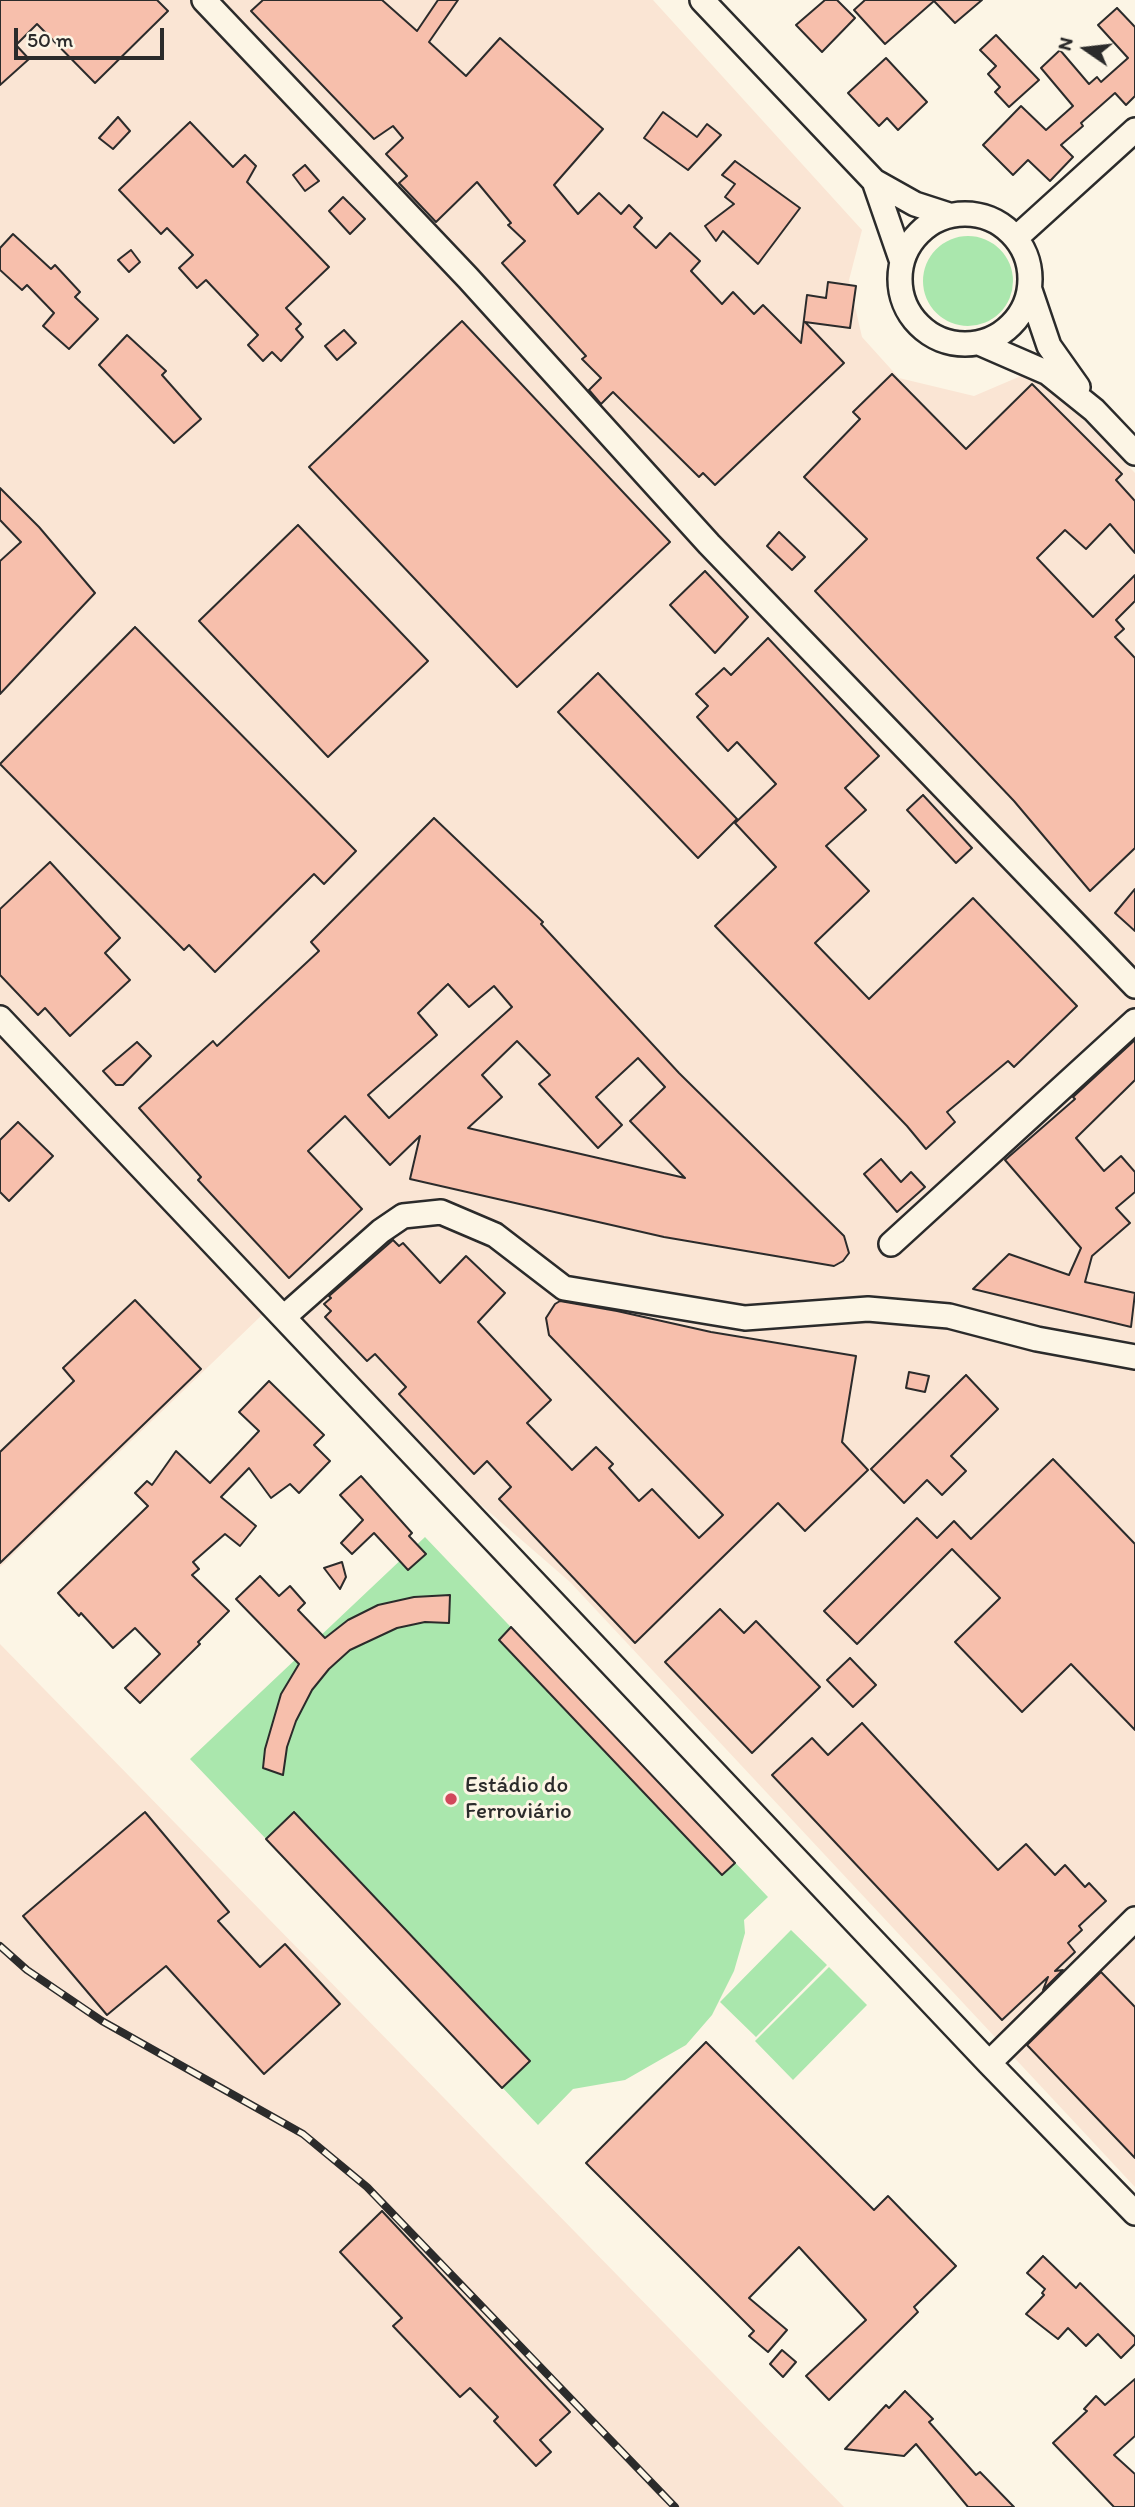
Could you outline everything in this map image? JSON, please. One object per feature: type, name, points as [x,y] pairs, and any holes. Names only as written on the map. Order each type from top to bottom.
[{"type":"street","points":[[204,0],[468,278],[709,544],[1135,986]]},
{"type":"street","points":[[702,0],[874,181],[915,204],[949,215]]},
{"type":"street","points":[[1016,237],[1135,130]]},
{"type":"street","points":[[874,181],[902,262]]},
{"type":"street","points":[[968,213],[986,216],[1003,225],[1016,237],[1026,254],[1031,272],[1030,290],[1023,309],[1012,324],[997,336],[979,343],[959,344],[940,339],[923,328],[911,315],[903,298],[900,281],[902,262],[919,232],[949,215],[968,213]]},
{"type":"street","points":[[1030,290],[1049,346],[1094,410]]},
{"type":"street","points":[[979,343],[1048,373],[1094,410],[1135,453]]},
{"type":"street","points":[[0,1018],[989,2063],[1135,2213]]},
{"type":"street","points":[[891,1244],[1135,1021]]},
{"type":"street","points":[[284,1317],[381,1231],[403,1216],[440,1212],[495,1235],[564,1288],[745,1318],[869,1309],[949,1316],[1037,1339],[1135,1357]]},
{"type":"street","points":[[989,2063],[1135,1919]]},
{"type":"shaded area","points":[[0,0],[653,0],[862,230],[849,280],[862,337],[899,378],[974,396],[1035,370],[1135,473],[1135,2187],[570,1582],[262,1315],[0,1567]]},
{"type":"shaded area","points":[[0,1644],[844,2507],[0,2507]]},
{"type":"green space","points":[[968,236],[993,244],[1005,256],[1013,281],[1005,306],[993,318],[968,326],[943,318],[931,306],[923,281],[931,256],[943,244]]},
{"type":"green space","name":"Estádio do Ferroviário","points":[[425,1537],[768,1897],[744,1920],[745,1933],[734,1971],[712,2015],[686,2045],[625,2080],[573,2089],[538,2125],[190,1759]]},
{"type":"green space","points":[[791,1930],[827,1965],[756,2037],[720,2002]]},
{"type":"green space","points":[[829,1967],[867,2005],[793,2080],[755,2041]]},
{"type":"building","points":[[0,0],[157,0],[168,11],[95,83],[37,24],[16,45],[29,59],[0,85]]},
{"type":"building","points":[[263,0],[382,0],[417,31],[438,0],[458,0],[429,42],[466,76],[500,38],[603,129],[554,185],[578,214],[599,193],[621,214],[629,205],[642,218],[634,227],[656,248],[670,233],[700,261],[691,271],[722,304],[733,292],[754,314],[763,305],[801,343],[807,295],[826,298],[828,282],[856,286],[850,328],[805,322],[844,363],[715,485],[703,473],[699,477],[613,392],[601,404],[589,390],[601,378],[582,359],[586,356],[502,263],[525,241],[508,225],[511,223],[477,182],[436,222],[399,183],[407,176],[386,154],[403,138],[393,126],[374,139],[251,11]]},
{"type":"building","points":[[825,0],[837,0],[855,18],[822,52],[796,25]]},
{"type":"building","points":[[865,0],[982,0],[955,23],[934,1],[885,44],[854,10]]},
{"type":"building","points":[[1117,8],[1135,27],[1135,96],[1126,105],[1115,93],[1081,123],[1083,126],[1061,145],[1073,157],[1050,181],[1028,160],[1013,175],[983,145],[1021,106],[1046,130],[1073,106],[1041,68],[1060,50],[1089,84],[1097,77],[1101,82],[1128,58],[1098,25]]},
{"type":"building","points":[[996,35],[1039,80],[1009,107],[995,92],[1000,87],[988,74],[996,66],[980,50]]},
{"type":"building","points":[[886,58],[927,102],[898,130],[887,118],[879,126],[848,93]]},
{"type":"building","points":[[663,112],[697,137],[707,124],[721,135],[688,170],[644,138]]},
{"type":"building","points":[[118,117],[130,131],[113,149],[99,138]]},
{"type":"building","points":[[190,122],[233,167],[245,155],[256,166],[247,182],[329,267],[286,308],[301,324],[296,329],[303,337],[281,361],[272,352],[263,361],[248,345],[258,335],[206,280],[197,288],[179,268],[193,255],[167,228],[161,234],[119,190]]},
{"type":"building","points":[[735,161],[800,208],[758,264],[723,231],[716,241],[705,226],[734,204],[725,197],[735,184],[722,175]]},
{"type":"building","points":[[305,165],[319,181],[305,191],[293,175]]},
{"type":"building","points":[[343,197],[365,219],[350,234],[329,211]]},
{"type":"building","points":[[13,234],[51,269],[55,265],[80,292],[75,297],[98,319],[69,349],[43,326],[54,313],[27,285],[22,290],[0,270],[0,248]]},
{"type":"building","points":[[131,250],[140,262],[129,272],[118,260]]},
{"type":"building","points":[[462,321],[670,542],[517,687],[309,467]]},
{"type":"building","points":[[344,330],[356,343],[337,360],[325,346]]},
{"type":"building","points":[[127,335],[166,371],[162,375],[201,419],[174,443],[99,365]]},
{"type":"building","points":[[892,374],[966,449],[1032,384],[1122,474],[1116,480],[1135,501],[1135,553],[1110,524],[1086,549],[1065,530],[1037,558],[1093,617],[1135,575],[1135,601],[1116,620],[1124,629],[1115,637],[1135,658],[1135,848],[1090,891],[1014,801],[815,591],[867,539],[804,477],[860,419],[853,412]]},
{"type":"building","points":[[0,488],[39,527],[95,593],[0,694],[0,561],[21,542],[0,520]]},
{"type":"building","points":[[298,525],[428,661],[328,757],[199,621]]},
{"type":"building","points":[[779,532],[805,557],[792,570],[767,546]]},
{"type":"building","points":[[705,571],[748,617],[715,653],[670,605]]},
{"type":"building","points":[[135,627],[356,851],[324,884],[314,874],[215,972],[189,945],[184,950],[0,764]]},
{"type":"building","points":[[768,638],[879,756],[845,788],[866,810],[826,846],[869,891],[815,943],[869,999],[973,898],[1077,1006],[1014,1067],[1008,1061],[947,1112],[955,1122],[926,1149],[715,926],[776,867],[735,823],[776,784],[737,742],[728,751],[697,717],[708,706],[696,694],[724,668],[731,675]]},
{"type":"building","points":[[598,673],[737,819],[698,858],[558,712]]},
{"type":"building","points":[[923,795],[972,848],[956,863],[907,810]]},
{"type":"building","points":[[434,818],[543,922],[541,924],[679,1073],[844,1236],[849,1253],[843,1261],[834,1266],[664,1237],[410,1179],[420,1136],[390,1165],[345,1116],[308,1151],[362,1209],[289,1278],[198,1180],[201,1177],[139,1108],[213,1041],[217,1046],[319,951],[311,942]],"holes":[[[448,984],[469,1007],[494,986],[512,1007],[389,1118],[368,1095],[437,1035],[418,1013]],[[517,1041],[550,1075],[539,1084],[598,1148],[622,1125],[596,1097],[638,1058],[665,1087],[630,1121],[685,1178],[468,1128],[502,1097],[482,1075]]]},
{"type":"building","points":[[50,862],[120,938],[105,953],[130,980],[70,1036],[45,1008],[38,1015],[0,975],[0,909]]},
{"type":"building","points":[[1135,889],[1135,931],[1115,913]]},
{"type":"building","points":[[1135,1040],[1135,1080],[1076,1138],[1104,1171],[1121,1156],[1135,1172],[1135,1192],[1116,1208],[1130,1223],[1092,1256],[1085,1282],[1135,1293],[1131,1327],[973,1289],[1009,1254],[1069,1275],[1081,1248],[1005,1160],[1075,1099],[1073,1097]]},
{"type":"building","points":[[137,1042],[151,1056],[123,1085],[116,1085],[103,1071]]},
{"type":"building","points":[[18,1122],[53,1156],[9,1201],[0,1192],[0,1140]]},
{"type":"building","points":[[881,1159],[901,1182],[911,1172],[925,1187],[897,1212],[864,1174]]},
{"type":"building","points":[[393,1240],[399,1246],[403,1243],[440,1283],[466,1256],[505,1293],[478,1322],[551,1400],[527,1423],[572,1470],[596,1447],[613,1464],[609,1468],[639,1501],[652,1489],[699,1538],[723,1515],[549,1335],[546,1318],[555,1304],[560,1301],[711,1332],[856,1356],[842,1442],[868,1470],[805,1531],[778,1503],[635,1643],[499,1499],[511,1487],[487,1461],[474,1474],[399,1394],[406,1387],[375,1354],[367,1361],[325,1317],[331,1311],[324,1304],[331,1298],[329,1296]]},
{"type":"building","points":[[135,1300],[201,1369],[0,1563],[0,1452],[74,1381],[63,1368]]},
{"type":"building","points":[[909,1372],[929,1376],[925,1392],[906,1388]]},
{"type":"building","points":[[966,1375],[998,1409],[951,1456],[966,1471],[942,1495],[927,1480],[904,1503],[871,1469]]},
{"type":"building","points":[[269,1381],[324,1435],[314,1445],[330,1461],[299,1493],[290,1484],[271,1498],[249,1468],[221,1497],[256,1526],[240,1546],[225,1534],[193,1562],[199,1569],[192,1575],[229,1611],[198,1642],[200,1644],[140,1703],[125,1688],[160,1654],[135,1628],[113,1648],[81,1613],[79,1616],[58,1593],[148,1506],[135,1493],[147,1481],[152,1485],[176,1451],[210,1483],[259,1431],[239,1412]]},
{"type":"building","points":[[1053,1459],[1135,1544],[1135,1730],[1071,1664],[1022,1712],[955,1642],[1000,1598],[952,1549],[857,1644],[824,1611],[917,1518],[937,1538],[954,1521],[971,1539]]},
{"type":"building","points":[[361,1476],[412,1533],[409,1536],[426,1554],[408,1570],[374,1533],[352,1554],[341,1543],[363,1520],[340,1495]]},
{"type":"building","points":[[342,1562],[346,1577],[340,1589],[324,1568]]},
{"type":"building","points":[[260,1576],[279,1596],[290,1586],[305,1603],[298,1610],[325,1638],[348,1620],[378,1605],[414,1597],[450,1595],[449,1623],[425,1622],[397,1628],[350,1650],[329,1669],[312,1690],[296,1721],[287,1747],[283,1775],[263,1768],[265,1749],[281,1694],[299,1664],[236,1599]]},
{"type":"building","points":[[720,1609],[744,1633],[756,1621],[820,1687],[752,1753],[665,1662]]},
{"type":"building","points":[[511,1627],[735,1863],[722,1875],[499,1640]]},
{"type":"building","points":[[850,1658],[876,1685],[853,1707],[827,1680]]},
{"type":"building","points":[[862,1723],[998,1870],[1026,1844],[1055,1875],[1065,1865],[1085,1887],[1089,1883],[1106,1901],[1079,1926],[1082,1930],[1068,1943],[1075,1952],[1055,1971],[1063,1970],[1043,1990],[1048,1977],[1002,2020],[772,1775],[812,1738],[828,1755]]},
{"type":"building","points":[[145,1812],[229,1912],[218,1921],[260,1967],[285,1944],[340,2004],[264,2074],[166,1966],[107,2015],[23,1916]]},
{"type":"building","points":[[294,1812],[530,2061],[502,2088],[266,1839]]},
{"type":"building","points":[[1101,1972],[1135,2007],[1135,2158],[1027,2045]]},
{"type":"building","points":[[706,2042],[874,2210],[888,2196],[956,2266],[914,2307],[918,2312],[829,2400],[806,2376],[866,2320],[799,2247],[749,2298],[787,2330],[768,2352],[749,2336],[754,2331],[586,2163]]},
{"type":"building","points":[[382,2211],[570,2412],[540,2440],[551,2452],[536,2466],[494,2421],[498,2417],[470,2388],[460,2397],[393,2326],[402,2318],[340,2252]]},
{"type":"building","points":[[1043,2256],[1076,2288],[1080,2283],[1135,2337],[1135,2344],[1121,2358],[1098,2334],[1086,2346],[1068,2328],[1058,2339],[1026,2314],[1044,2295],[1042,2293],[1045,2289],[1027,2273]]},
{"type":"building","points":[[782,2350],[796,2362],[783,2377],[770,2364]]},
{"type":"building","points":[[1135,2379],[1135,2436],[1114,2455],[1135,2474],[1135,2507],[1114,2507],[1053,2443],[1087,2411],[1084,2409],[1096,2396],[1105,2405]]},
{"type":"building","points":[[905,2391],[933,2419],[929,2422],[976,2475],[980,2472],[1014,2507],[968,2507],[916,2444],[904,2456],[845,2449],[886,2405],[889,2408]]},
{"type":"railway","points":[[0,1946],[27,1970],[102,2021],[303,2134],[367,2187],[675,2507]]},
{"type":"place","name":"Estádio do Ferroviário","points":[[451,1799]]}]
